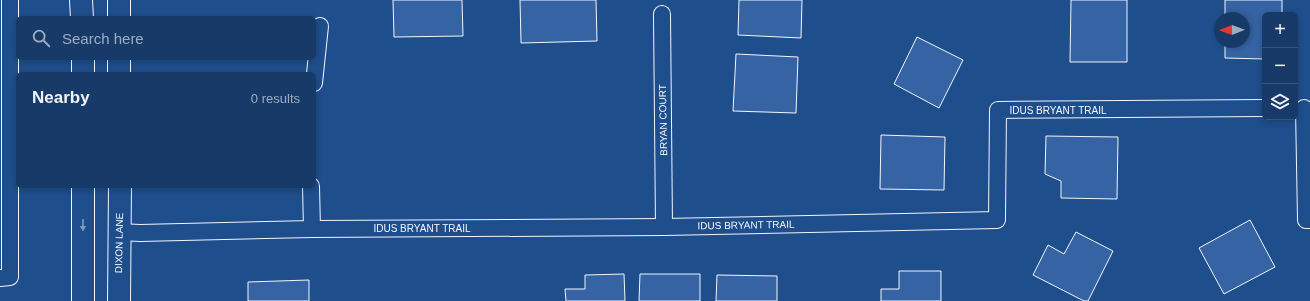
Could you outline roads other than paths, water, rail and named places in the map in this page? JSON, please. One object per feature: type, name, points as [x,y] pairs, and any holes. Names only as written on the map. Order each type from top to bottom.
[{"type":"main road","points":[[81,0],[82,16]]},
{"type":"main road","points":[[119,0],[119,16]]},
{"type":"main road","points":[[83,60],[83,72]]},
{"type":"main road","points":[[119,60],[119,72]]},
{"type":"main road","points":[[83,188],[83,301]]},
{"type":"main road","name":"DIXON LANE","points":[[118,301],[120,188]]},
{"type":"street","points":[[5,278],[10,0]]},
{"type":"street","name":"BRYAN COURT","points":[[662,14],[664,227]]},
{"type":"street","points":[[315,72],[320,26]]},
{"type":"street","name":"IDUS BRYANT TRAIL","points":[[119,232],[140,233],[312,229],[664,227],[997,220],[998,110],[1262,108]]},
{"type":"street","points":[[1303,108],[1306,220],[1310,220]]},
{"type":"street","points":[[311,188],[312,229]]}]
